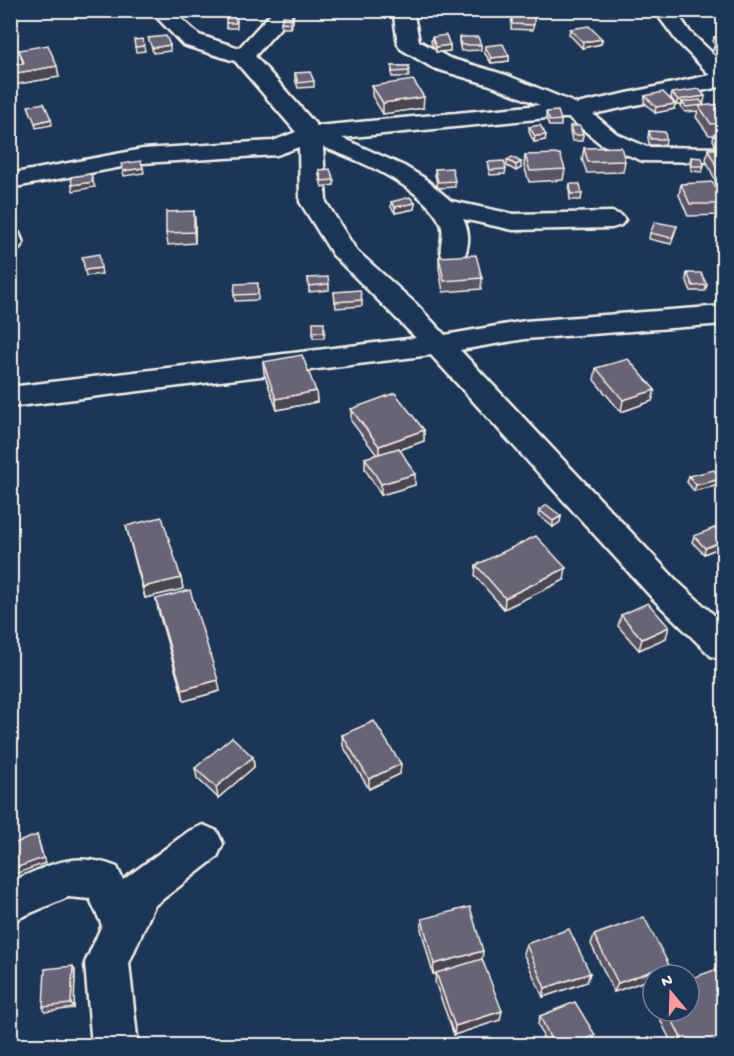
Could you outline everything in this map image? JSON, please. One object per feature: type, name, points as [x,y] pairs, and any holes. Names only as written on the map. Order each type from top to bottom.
[{"type":"street","points":[[160,10],[191,40],[243,56],[311,134],[349,148],[407,176],[442,207],[455,228],[453,254]]},
{"type":"street","points":[[243,56],[286,10]]},
{"type":"street","points":[[403,10],[409,44],[441,63],[498,80],[575,111],[609,139],[643,154],[723,154]]},
{"type":"street","points":[[664,10],[683,36],[723,78]]},
{"type":"street","points":[[10,181],[143,156],[277,148],[311,134],[547,111],[575,111],[723,78]]},
{"type":"street","points":[[311,134],[313,202],[346,255],[405,309],[666,591],[723,646]]},
{"type":"street","points":[[442,207],[513,222],[612,220]]},
{"type":"street","points":[[10,397],[438,345],[525,330],[723,315]]},
{"type":"street","points":[[115,1046],[107,963],[139,892],[203,844]]},
{"type":"street","points":[[10,902],[67,878],[102,881],[124,925]]},
{"type":"building","points":[[512,14],[534,15],[534,25],[512,24]]},
{"type":"building","points":[[226,15],[236,15],[236,23],[226,23]]},
{"type":"building","points":[[283,16],[293,17],[290,23],[281,22]]},
{"type":"building","points":[[589,26],[602,39],[583,42],[570,29]]},
{"type":"building","points":[[446,35],[450,45],[436,47],[432,37]]},
{"type":"building","points":[[166,36],[170,45],[152,48],[148,38]]},
{"type":"building","points":[[723,36],[723,42],[719,43],[714,37]]},
{"type":"building","points":[[459,37],[478,37],[481,45],[461,45]]},
{"type":"building","points":[[143,39],[144,46],[135,47],[134,40]]},
{"type":"building","points":[[503,44],[509,56],[491,58],[485,46]]},
{"type":"building","points":[[48,45],[57,66],[11,74],[10,66],[24,63],[19,50]]},
{"type":"building","points":[[723,45],[720,52],[714,47]]},
{"type":"building","points":[[392,66],[409,66],[409,71],[392,72]]},
{"type":"building","points":[[310,72],[314,81],[298,83],[295,73]]},
{"type":"building","points":[[413,80],[424,97],[383,103],[372,86]]},
{"type":"building","points":[[699,89],[705,96],[678,100],[672,93]]},
{"type":"building","points":[[663,92],[675,104],[656,107],[645,96]]},
{"type":"building","points":[[700,100],[704,105],[686,107],[682,102]]},
{"type":"building","points":[[44,103],[51,119],[35,123],[28,106]]},
{"type":"building","points":[[723,104],[723,123],[711,124],[699,106]]},
{"type":"building","points":[[558,111],[561,120],[550,121],[546,112]]},
{"type":"building","points":[[540,125],[546,135],[535,136],[529,127]]},
{"type":"building","points":[[570,126],[580,126],[583,135],[573,135]]},
{"type":"building","points":[[649,131],[665,132],[666,139],[651,139]]},
{"type":"building","points":[[714,134],[723,134],[723,146],[720,146]]},
{"type":"building","points":[[621,147],[625,161],[588,162],[584,148]]},
{"type":"building","points":[[708,149],[723,149],[723,181]]},
{"type":"building","points":[[560,154],[565,169],[530,171],[525,155]]},
{"type":"building","points":[[512,157],[521,162],[516,165],[507,160]]},
{"type":"building","points":[[691,157],[702,158],[704,166],[692,166]]},
{"type":"building","points":[[141,161],[143,168],[123,171],[121,164]]},
{"type":"building","points":[[504,161],[506,169],[490,170],[488,162]]},
{"type":"building","points":[[452,168],[455,181],[438,182],[435,169]]},
{"type":"building","points":[[330,169],[334,180],[322,181],[319,170]]},
{"type":"building","points":[[91,174],[93,182],[72,185],[71,177]]},
{"type":"building","points":[[713,182],[722,204],[690,204],[681,184]]},
{"type":"building","points":[[570,184],[580,184],[582,194],[571,194]]},
{"type":"building","points":[[410,197],[415,203],[395,207],[391,202]]},
{"type":"building","points":[[194,211],[194,232],[166,233],[166,212]]},
{"type":"building","points":[[655,222],[677,226],[672,238],[650,233]]},
{"type":"building","points":[[99,254],[101,268],[85,270],[82,257]]},
{"type":"building","points":[[476,255],[482,278],[444,281],[439,257]]},
{"type":"building","points":[[687,273],[701,273],[707,285],[693,286]]},
{"type":"building","points":[[328,277],[329,284],[309,286],[308,278]]},
{"type":"building","points":[[258,283],[258,294],[234,295],[235,284]]},
{"type":"building","points":[[360,290],[362,300],[335,302],[334,292]]},
{"type":"building","points":[[313,322],[324,322],[324,332],[313,332]]},
{"type":"building","points":[[302,355],[316,391],[276,399],[263,362]]},
{"type":"building","points":[[628,359],[655,390],[623,400],[596,368]]},
{"type":"building","points":[[395,393],[424,430],[379,446],[351,409]]},
{"type":"building","points":[[399,448],[415,474],[381,484],[365,458]]},
{"type":"building","points":[[714,470],[721,479],[696,485],[689,476]]},
{"type":"building","points":[[547,505],[561,516],[553,521],[539,510]]},
{"type":"building","points":[[162,517],[181,578],[143,587],[126,526]]},
{"type":"building","points":[[717,527],[723,534],[723,541],[705,548],[694,536]]},
{"type":"building","points":[[536,536],[566,568],[505,598],[476,565]]},
{"type":"building","points":[[190,590],[218,680],[182,690],[156,599]]},
{"type":"building","points":[[648,603],[669,627],[642,639],[621,615]]},
{"type":"building","points":[[374,721],[401,764],[369,779],[342,735]]},
{"type":"building","points":[[232,737],[253,757],[216,787],[195,768]]},
{"type":"building","points":[[37,835],[43,858],[10,870],[10,845]]},
{"type":"building","points":[[470,907],[483,951],[434,964],[422,919]]},
{"type":"building","points":[[644,917],[668,963],[641,963],[641,975],[618,983],[594,935]]},
{"type":"building","points":[[569,929],[590,973],[545,988],[526,944]]},
{"type":"building","points":[[482,959],[502,1011],[455,1026],[436,973]]},
{"type":"building","points":[[73,966],[71,1004],[43,1007],[45,969]]},
{"type":"building","points":[[723,967],[723,1046],[685,1046],[674,1023],[701,1023],[701,975]]},
{"type":"building","points":[[575,1002],[595,1035],[570,1046],[554,1046],[540,1016]]}]
